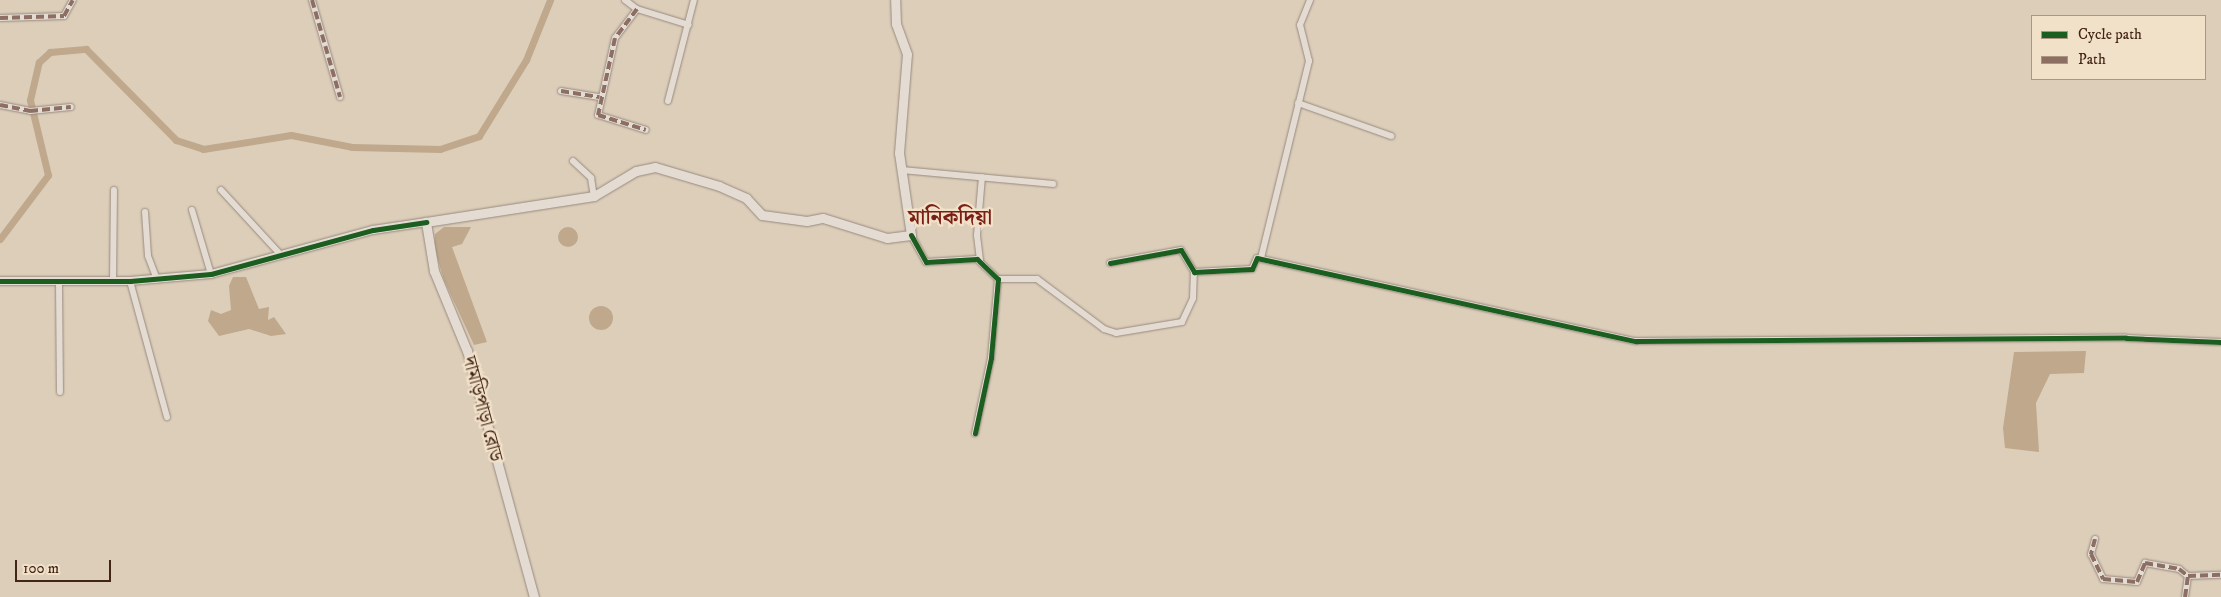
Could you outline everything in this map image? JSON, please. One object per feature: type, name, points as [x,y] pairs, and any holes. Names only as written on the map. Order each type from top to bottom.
[{"type":"main road","points":[[426,222],[594,196],[636,171],[655,167],[719,186],[746,198],[762,215],[807,221],[823,218],[887,238],[911,235],[898,152],[907,54],[896,24],[895,0]]},
{"type":"main road","name":"দামড়িপাড়া রোড","points":[[426,222],[434,271],[467,352],[534,597]]},
{"type":"street","points":[[0,18],[64,16],[74,0]]},
{"type":"street","points":[[312,0],[340,96]]},
{"type":"street","points":[[625,0],[637,9],[689,25]]},
{"type":"street","points":[[668,101],[694,0]]},
{"type":"street","points":[[1262,258],[1308,61],[1300,25],[1310,0]]},
{"type":"street","points":[[637,9],[616,38],[600,97],[598,114],[646,130]]},
{"type":"street","points":[[561,91],[600,97]]},
{"type":"street","points":[[1298,103],[1391,136]]},
{"type":"street","points":[[0,105],[30,111],[70,107]]},
{"type":"street","points":[[573,162],[591,178],[594,196]]},
{"type":"street","points":[[902,170],[1053,184]]},
{"type":"street","points":[[982,177],[977,235],[980,260],[998,279],[1037,279],[1099,326],[1116,332],[1182,322],[1193,298],[1194,272],[1181,250],[1110,263]]},
{"type":"street","points":[[113,282],[114,190]]},
{"type":"street","points":[[221,190],[280,255]]},
{"type":"street","points":[[192,210],[211,274]]},
{"type":"street","points":[[145,212],[148,256],[157,279]]},
{"type":"street","points":[[0,281],[113,282],[211,274],[373,230],[426,222]]},
{"type":"street","points":[[911,235],[928,263],[980,260]]},
{"type":"street","points":[[1194,272],[1252,269],[1257,258],[1262,258],[1636,341],[2126,338],[2221,342]]},
{"type":"street","points":[[975,434],[991,358],[998,279]]},
{"type":"street","points":[[130,281],[167,418]]},
{"type":"street","points":[[59,283],[60,392]]},
{"type":"street","points":[[2095,539],[2092,554],[2103,579],[2137,582],[2145,563],[2178,569],[2188,576],[2221,575]]},
{"type":"street","points":[[2184,597],[2188,576]]},
{"type":"shaded area","points":[[444,227],[471,227],[462,244],[452,247],[487,342],[474,345],[444,280],[434,247],[435,234]]},
{"type":"shaded area","points":[[564,227],[572,227],[578,233],[578,241],[572,247],[564,247],[558,241],[558,233]]},
{"type":"shaded area","points":[[233,277],[246,277],[259,309],[269,307],[268,320],[274,317],[286,334],[271,336],[249,329],[219,336],[208,321],[211,310],[221,314],[231,310],[229,286]]},
{"type":"shaded area","points":[[601,306],[606,307],[612,313],[612,323],[606,329],[601,330],[596,329],[590,323],[589,318],[590,313],[596,307]]},
{"type":"shaded area","points":[[2086,351],[2084,373],[2050,374],[2036,403],[2039,452],[2005,448],[2003,428],[2014,352]]},
{"type":"waterway","points":[[0,239],[48,175],[30,100],[39,62],[50,52],[86,49],[176,140],[203,149],[291,135],[352,147],[440,149],[479,136],[526,60],[550,0]]},
{"type":"marked path","points":[[0,18],[64,16],[73,0]]},
{"type":"marked path","points":[[312,0],[340,97]]},
{"type":"marked path","points":[[637,9],[615,38],[598,115],[646,130]]},
{"type":"marked path","points":[[561,91],[600,97]]},
{"type":"marked path","points":[[0,105],[30,111],[71,107]]},
{"type":"marked path","points":[[2095,539],[2091,554],[2103,579],[2137,582],[2145,563],[2179,569],[2188,576],[2221,575]]},
{"type":"marked path","points":[[2185,597],[2188,576]]},
{"type":"cycle path","points":[[0,281],[130,281],[211,274],[373,230],[426,222]]},
{"type":"cycle path","points":[[911,235],[926,262],[977,259],[998,279],[991,358],[975,433]]},
{"type":"cycle path","points":[[1110,263],[1181,250],[1194,272],[1252,269],[1257,258],[1636,341],[2126,338],[2221,342]]},
{"type":"district","name":"মানিকদিয়া","points":[[950,218]]}]
